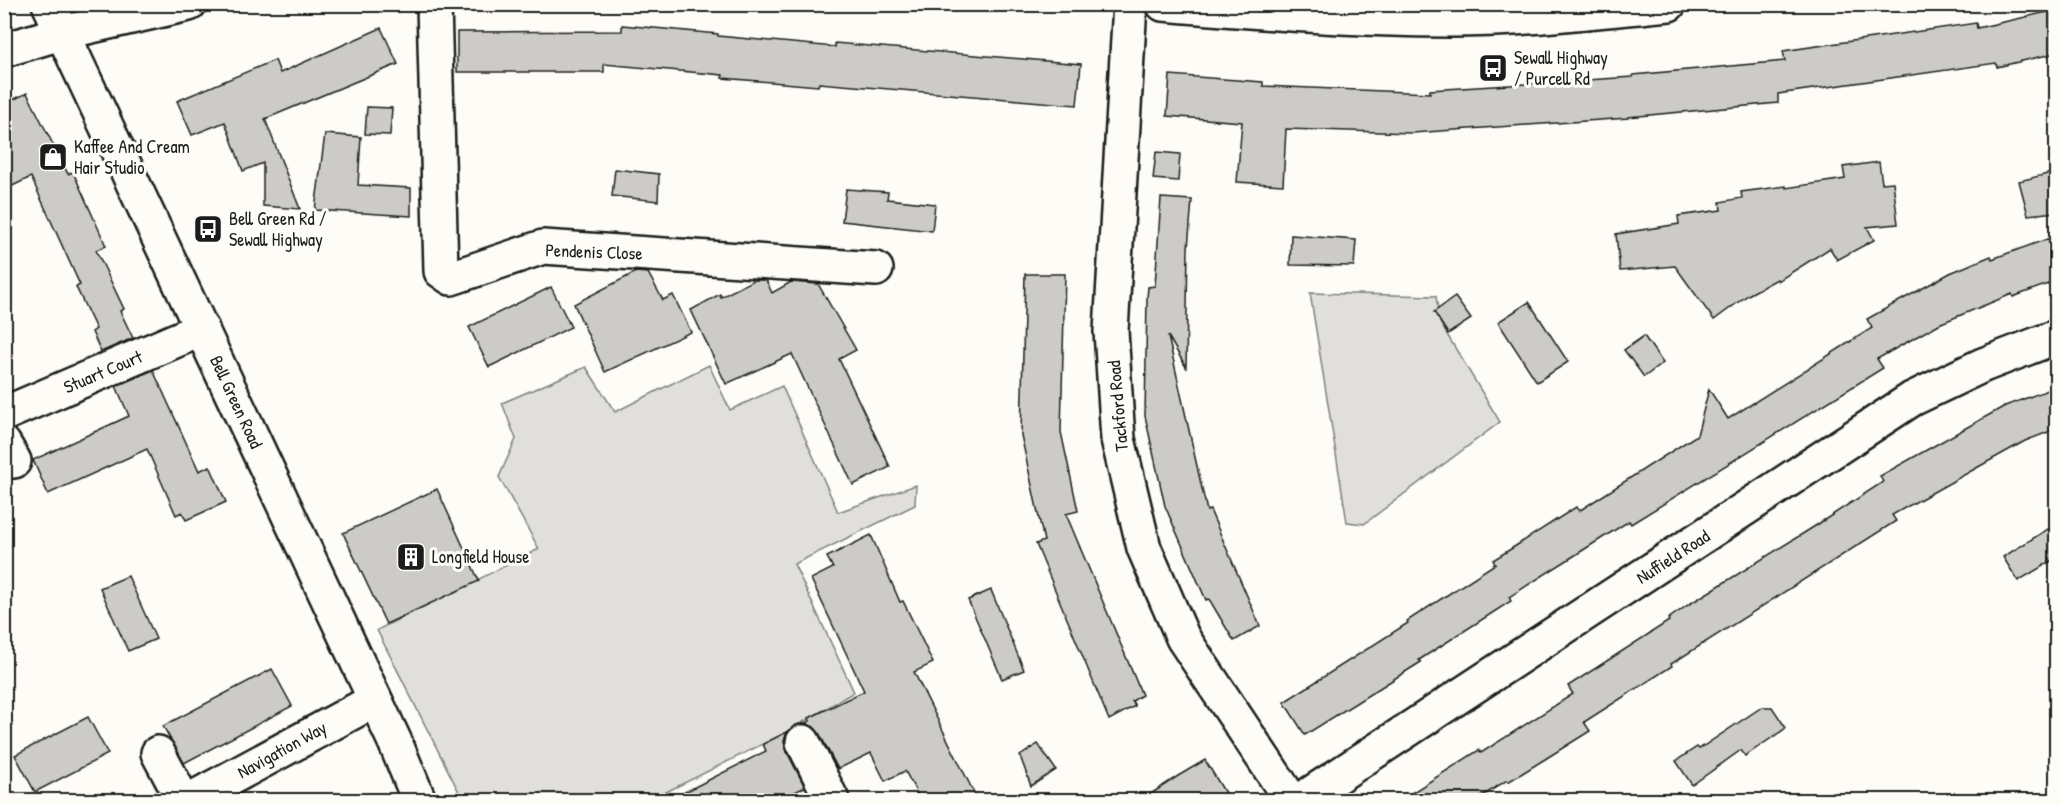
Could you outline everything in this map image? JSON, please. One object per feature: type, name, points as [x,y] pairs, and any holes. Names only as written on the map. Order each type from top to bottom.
[{"type":"street","points":[[4,50],[55,19],[189,4]]},
{"type":"street","name":"Pendenis Close","points":[[434,4],[441,271],[451,278],[543,247],[876,269]]},
{"type":"street","name":"Tackford Road","points":[[1130,4],[1111,331],[1118,439],[1144,548],[1183,638],[1291,801]]},
{"type":"street","points":[[1163,4],[1300,16],[1451,20],[1560,14],[1669,4]]},
{"type":"street","name":"Bell Green Road","points":[[55,19],[375,700],[419,801]]},
{"type":"street","name":"Stuart Court","points":[[4,414],[202,329]]},
{"type":"street","name":"Nuffield Road","points":[[1302,801],[1912,399],[1983,365],[2056,337]]},
{"type":"street","name":"Navigation Way","points":[[190,801],[375,700]]},
{"type":"street","points":[[803,742],[832,801]]},
{"type":"street","points":[[158,753],[183,801]]},
{"type":"shaded area","points":[[1310,293],[1436,296],[1440,323],[1500,422],[1364,524],[1347,522]]},
{"type":"shaded area","points":[[709,365],[730,410],[782,386],[838,512],[916,485],[915,505],[794,564],[854,692],[783,734],[650,800],[621,800],[619,798],[615,800],[463,800],[377,630],[539,549],[499,477],[516,439],[502,403],[586,367],[615,412]]},
{"type":"building","points":[[2056,10],[2056,53],[1997,67],[1996,63],[1778,94],[1778,103],[1628,118],[1412,133],[1286,129],[1283,185],[1237,182],[1242,122],[1167,116],[1170,75],[1263,82],[1263,86],[1430,93],[1430,90],[1633,77],[1633,75],[1785,61],[1783,51],[1976,23],[1977,28]]},
{"type":"building","points":[[622,25],[835,47],[835,43],[1081,64],[1077,105],[819,83],[818,86],[722,78],[723,75],[604,64],[604,72],[457,72],[457,32],[622,31]]},
{"type":"building","points":[[381,28],[398,64],[265,119],[300,209],[263,206],[263,163],[243,171],[225,122],[192,135],[177,101],[275,60],[280,73]]},
{"type":"building","points":[[27,93],[68,174],[73,172],[106,246],[96,250],[124,309],[120,311],[133,338],[101,352],[92,332],[96,329],[76,287],[80,285],[31,177],[4,190],[4,104]]},
{"type":"building","points":[[367,107],[392,108],[390,135],[365,134]]},
{"type":"building","points":[[325,134],[361,137],[358,185],[411,188],[411,216],[315,210]]},
{"type":"building","points":[[1156,152],[1180,154],[1178,181],[1153,179]]},
{"type":"building","points":[[1879,162],[1882,183],[1893,182],[1898,224],[1867,227],[1874,240],[1837,260],[1830,248],[1778,281],[1777,279],[1748,295],[1714,320],[1675,266],[1620,271],[1616,234],[1679,224],[1678,216],[1721,210],[1720,202],[1742,198],[1741,192],[1845,179],[1843,167]]},
{"type":"building","points":[[615,169],[659,174],[658,201],[612,196]]},
{"type":"building","points":[[2056,172],[2056,212],[2028,215],[2019,181]]},
{"type":"building","points":[[846,189],[888,192],[887,199],[935,204],[932,231],[842,221]]},
{"type":"building","points":[[1161,198],[1192,200],[1188,248],[1186,367],[1168,336],[1207,511],[1210,510],[1260,626],[1234,641],[1209,599],[1206,600],[1165,506],[1145,416],[1147,298],[1148,287],[1155,286]]},
{"type":"building","points":[[1291,235],[1356,240],[1354,266],[1290,265]]},
{"type":"building","points":[[2050,238],[2056,257],[2056,281],[2013,297],[2012,294],[1939,324],[1877,359],[1883,368],[1631,524],[1629,521],[1509,597],[1511,601],[1419,660],[1421,662],[1305,735],[1284,702],[1495,564],[1493,560],[1576,507],[1579,511],[1697,435],[1709,389],[1728,419],[1872,328],[1867,319],[1950,273],[1991,256],[1992,259]]},
{"type":"building","points":[[636,272],[648,273],[663,300],[673,295],[691,332],[605,372],[574,304]]},
{"type":"building","points":[[1025,274],[1065,274],[1061,432],[1078,511],[1066,514],[1142,695],[1132,701],[1135,706],[1109,720],[1036,544],[1044,541],[1021,435]]},
{"type":"building","points":[[754,280],[766,280],[772,293],[791,282],[818,284],[856,350],[839,359],[890,467],[853,485],[792,354],[726,384],[691,310],[720,294],[721,297]]},
{"type":"building","points":[[551,287],[571,327],[489,367],[469,327]]},
{"type":"building","points":[[1455,297],[1471,319],[1448,334],[1434,312]]},
{"type":"building","points":[[1529,302],[1568,362],[1537,382],[1498,322]]},
{"type":"building","points":[[1644,336],[1663,363],[1644,377],[1624,350]]},
{"type":"building","points":[[153,370],[199,471],[210,466],[226,502],[186,520],[182,512],[176,515],[147,449],[48,494],[33,460],[129,416],[116,386]]},
{"type":"building","points":[[2056,387],[2056,429],[2025,441],[1892,515],[1896,521],[1584,722],[1590,731],[1475,801],[1399,801],[1479,750],[1481,753],[1573,694],[1568,686],[1669,621],[1668,619],[1688,605],[1883,482],[1880,476],[2005,406]]},
{"type":"building","name":"Longfield House","points":[[437,489],[479,581],[386,624],[343,533]]},
{"type":"building","points":[[2056,524],[2056,558],[2018,581],[2003,557]]},
{"type":"building","points":[[871,535],[900,602],[903,601],[933,663],[914,672],[978,801],[921,801],[905,771],[885,781],[871,753],[838,769],[819,733],[814,727],[805,723],[810,721],[809,718],[864,691],[811,579],[833,568],[827,557]]},
{"type":"building","points":[[128,576],[156,639],[128,651],[100,588]]},
{"type":"building","points":[[991,590],[1024,670],[1002,679],[968,600]]},
{"type":"building","points":[[272,669],[292,706],[184,763],[163,726]]},
{"type":"building","points":[[1762,707],[1772,707],[1786,728],[1745,756],[1741,750],[1692,785],[1676,761],[1697,747],[1699,749]]},
{"type":"building","points":[[88,717],[108,754],[35,792],[15,755]]},
{"type":"building","points":[[787,732],[784,741],[786,750],[805,787],[777,801],[667,801],[766,751],[763,744]]},
{"type":"building","points":[[1038,744],[1056,770],[1031,786],[1020,756]]},
{"type":"building","points":[[1205,760],[1230,801],[1140,801],[1178,776]]},
{"type":"place","name":"Sewall Highway / Purcell Rd","points":[[1493,68]]},
{"type":"place","name":"Kaffee And Cream Hair Studio","points":[[53,157]]},
{"type":"place","name":"Bell Green Rd / Sewall Highway","points":[[208,229]]},
{"type":"place","name":"Longfield House","points":[[411,557]]}]
